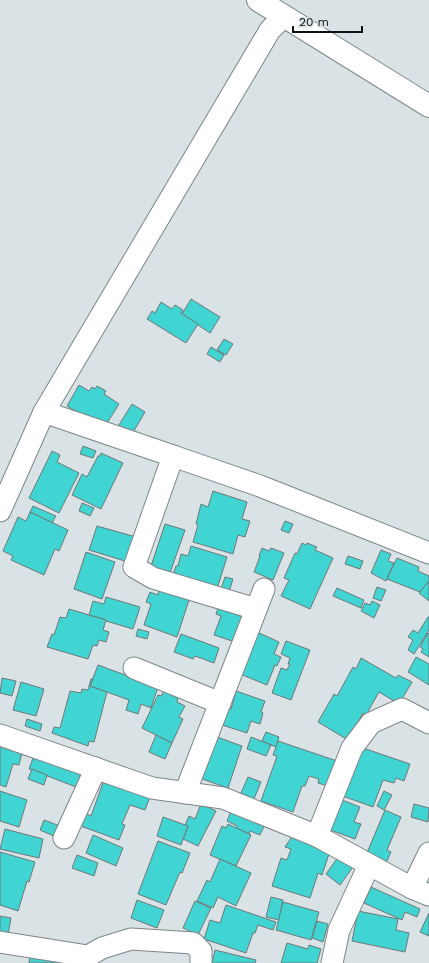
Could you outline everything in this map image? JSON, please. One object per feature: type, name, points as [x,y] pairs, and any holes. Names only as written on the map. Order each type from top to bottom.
[{"type":"main road","points":[[258,0],[429,106]]},
{"type":"street","points":[[0,512],[44,412],[270,30],[284,16]]},
{"type":"street","points":[[44,412],[260,486],[429,553]]},
{"type":"street","points":[[173,456],[134,567],[153,578],[256,609]]},
{"type":"street","points":[[185,793],[264,589]]},
{"type":"street","points":[[134,668],[220,703]]},
{"type":"street","points":[[317,836],[352,748],[371,723],[402,709],[429,723]]},
{"type":"street","points":[[0,735],[152,788],[223,798],[317,836],[369,865],[421,891],[429,853]]},
{"type":"street","points":[[64,838],[96,768]]},
{"type":"street","points":[[332,963],[339,930],[369,865]]},
{"type":"street","points":[[0,942],[88,956],[102,948],[131,939],[193,943],[201,951],[201,963]]},
{"type":"building","points":[[191,299],[220,317],[210,333],[182,314]]},
{"type":"building","points":[[161,302],[172,309],[175,305],[183,310],[181,313],[198,324],[186,343],[147,319],[152,311],[155,313]]},
{"type":"building","points":[[224,339],[233,344],[226,355],[217,350]]},
{"type":"building","points":[[211,347],[224,355],[220,362],[207,354]]},
{"type":"building","points":[[79,385],[89,391],[92,387],[95,389],[97,386],[106,391],[104,394],[119,404],[104,428],[67,406]]},
{"type":"building","points":[[132,404],[145,412],[131,436],[117,428]]},
{"type":"building","points":[[83,446],[96,451],[93,458],[80,454]]},
{"type":"building","points":[[52,451],[60,455],[57,462],[79,473],[59,513],[29,498]]},
{"type":"building","points":[[101,453],[123,463],[101,509],[72,495],[82,474],[87,477]]},
{"type":"building","points":[[213,491],[247,502],[242,519],[250,521],[245,537],[238,535],[233,554],[193,542],[198,525],[196,524],[201,504],[208,507]]},
{"type":"building","points":[[82,503],[94,508],[90,516],[79,511]]},
{"type":"building","points":[[33,506],[56,516],[52,523],[30,512]]},
{"type":"building","points":[[30,512],[68,530],[59,551],[55,549],[44,575],[11,560],[13,556],[3,551],[18,517],[26,521]]},
{"type":"building","points":[[285,521],[293,524],[289,533],[281,530]]},
{"type":"building","points":[[165,524],[185,530],[170,573],[151,566]]},
{"type":"building","points":[[97,526],[136,537],[128,562],[89,550]]},
{"type":"building","points":[[302,543],[306,545],[307,543],[317,547],[315,550],[333,558],[310,609],[281,596],[289,580],[284,578],[295,553],[297,554]]},
{"type":"building","points":[[191,546],[227,557],[217,589],[173,575],[176,566],[178,566],[181,554],[188,556]]},
{"type":"building","points":[[262,548],[269,551],[271,548],[284,553],[273,580],[254,572]]},
{"type":"building","points":[[381,550],[391,554],[388,561],[394,563],[386,581],[371,573]]},
{"type":"building","points":[[86,552],[115,562],[102,599],[74,589]]},
{"type":"building","points":[[348,556],[363,561],[360,569],[345,564]]},
{"type":"building","points":[[397,558],[419,567],[418,571],[429,576],[429,581],[420,592],[387,579]]},
{"type":"building","points":[[225,577],[233,579],[228,595],[220,592]]},
{"type":"building","points":[[429,581],[429,601],[419,593]]},
{"type":"building","points":[[377,587],[386,590],[381,601],[373,598]]},
{"type":"building","points":[[337,588],[364,600],[361,608],[333,596]]},
{"type":"building","points":[[159,589],[189,600],[177,637],[144,625],[151,604],[146,602],[150,592],[158,595]]},
{"type":"building","points":[[106,597],[140,607],[133,629],[89,615],[93,601],[104,604]]},
{"type":"building","points":[[372,601],[380,605],[374,618],[361,611],[365,603],[370,605]]},
{"type":"building","points":[[218,608],[244,617],[235,642],[214,635],[221,616],[216,614]]},
{"type":"building","points":[[69,609],[106,620],[103,630],[109,632],[106,642],[99,640],[97,646],[93,645],[88,659],[47,647],[52,634],[54,635],[60,617],[66,618]]},
{"type":"building","points":[[428,617],[429,630],[414,654],[408,650],[413,640],[408,637],[413,630],[418,633]]},
{"type":"building","points":[[138,629],[149,632],[147,639],[136,636]]},
{"type":"building","points":[[257,632],[279,642],[274,654],[281,657],[277,666],[275,665],[267,685],[240,674]]},
{"type":"building","points":[[428,633],[429,657],[421,652],[423,649],[420,647]]},
{"type":"building","points":[[181,634],[219,648],[214,663],[195,656],[193,659],[174,652]]},
{"type":"building","points":[[286,641],[310,650],[291,700],[272,693],[281,668],[287,670],[290,664],[288,664],[290,658],[281,654]]},
{"type":"building","points":[[416,657],[429,664],[429,685],[408,672]]},
{"type":"building","points":[[361,658],[396,678],[398,675],[412,682],[399,704],[379,692],[366,715],[363,713],[348,740],[318,722],[334,694],[337,696],[353,667],[356,669]]},
{"type":"building","points":[[98,665],[158,687],[151,708],[141,704],[138,714],[126,710],[129,700],[90,686]]},
{"type":"building","points":[[2,678],[16,681],[12,696],[0,693]]},
{"type":"building","points":[[91,679],[93,679],[90,686],[107,692],[94,742],[89,741],[88,746],[52,733],[54,727],[60,728],[70,691],[81,693],[82,689],[88,690]]},
{"type":"building","points":[[21,682],[44,689],[36,716],[13,710]]},
{"type":"building","points":[[164,691],[178,698],[177,702],[185,706],[179,717],[183,719],[172,743],[142,728],[158,695],[161,696]]},
{"type":"building","points":[[236,691],[265,701],[261,712],[263,713],[260,724],[251,721],[247,733],[222,725],[228,708],[231,709]]},
{"type":"building","points":[[27,719],[42,724],[40,731],[25,726]]},
{"type":"building","points":[[266,732],[279,737],[276,747],[262,741]]},
{"type":"building","points":[[156,735],[172,743],[165,759],[149,752]]},
{"type":"building","points":[[217,737],[242,746],[228,788],[202,779]]},
{"type":"building","points":[[251,737],[271,745],[266,756],[247,749]]},
{"type":"building","points":[[0,741],[23,749],[19,765],[13,764],[6,787],[0,785]]},
{"type":"building","points":[[278,741],[337,761],[328,786],[318,783],[319,779],[309,776],[305,786],[302,786],[293,812],[261,801],[277,756],[273,755]]},
{"type":"building","points":[[360,747],[410,764],[404,781],[396,778],[394,783],[383,780],[373,807],[337,794]]},
{"type":"building","points":[[36,750],[83,768],[76,787],[29,769]]},
{"type":"building","points":[[32,769],[47,775],[44,785],[28,779]]},
{"type":"building","points":[[248,777],[261,782],[254,799],[241,793]]},
{"type":"building","points":[[104,780],[150,797],[145,810],[130,805],[122,824],[125,825],[119,840],[78,825],[83,812],[91,816]]},
{"type":"building","points":[[0,791],[27,800],[19,827],[0,821]]},
{"type":"building","points":[[384,791],[392,795],[384,810],[377,806]]},
{"type":"building","points":[[337,798],[360,807],[354,822],[361,824],[355,839],[325,828]]},
{"type":"building","points":[[201,804],[216,811],[198,846],[183,839],[188,826],[185,825],[189,816],[195,819]]},
{"type":"building","points":[[414,804],[429,808],[428,822],[411,817]]},
{"type":"building","points":[[232,809],[265,824],[260,835],[250,831],[249,834],[236,828],[237,826],[227,821]]},
{"type":"building","points":[[385,810],[401,817],[387,850],[391,852],[386,863],[366,855]]},
{"type":"building","points":[[163,817],[188,826],[181,845],[157,836]]},
{"type":"building","points":[[44,820],[60,826],[56,837],[40,830]]},
{"type":"building","points":[[228,824],[251,835],[236,866],[210,855],[222,826],[226,828]]},
{"type":"building","points":[[5,829],[43,839],[39,858],[0,849]]},
{"type":"building","points":[[93,835],[123,848],[116,866],[86,853]]},
{"type":"building","points":[[293,835],[330,851],[322,875],[318,873],[310,898],[272,886],[281,858],[287,860],[291,849],[285,847]]},
{"type":"building","points":[[158,841],[190,853],[166,905],[138,894]]},
{"type":"building","points":[[0,852],[35,862],[29,882],[27,881],[18,911],[0,905]]},
{"type":"building","points":[[77,855],[98,863],[94,876],[72,868]]},
{"type":"building","points":[[338,857],[353,867],[340,885],[326,874]]},
{"type":"building","points":[[220,859],[251,873],[236,906],[218,897],[213,908],[197,901],[207,880],[210,882]]},
{"type":"building","points":[[371,887],[420,909],[417,917],[405,912],[402,920],[364,903]]},
{"type":"building","points":[[271,897],[283,900],[279,920],[266,917]]},
{"type":"building","points":[[137,900],[164,910],[157,928],[131,918]]},
{"type":"building","points":[[195,901],[211,908],[198,935],[183,928]]},
{"type":"building","points":[[283,902],[319,912],[311,940],[276,930]]},
{"type":"building","points":[[226,905],[276,922],[273,930],[258,925],[255,933],[253,933],[246,953],[204,939],[210,920],[220,923]]},
{"type":"building","points":[[358,911],[398,919],[396,930],[409,933],[405,952],[352,941]]},
{"type":"building","points":[[429,913],[429,936],[420,932]]},
{"type":"building","points":[[0,916],[11,918],[8,935],[0,933]]},
{"type":"building","points":[[317,921],[328,924],[323,942],[312,938]]},
{"type":"building","points":[[287,943],[308,949],[309,945],[321,949],[317,963],[281,963]]},
{"type":"building","points":[[215,950],[256,960],[255,963],[212,963]]},
{"type":"building","points":[[30,955],[73,963],[29,963]]}]
